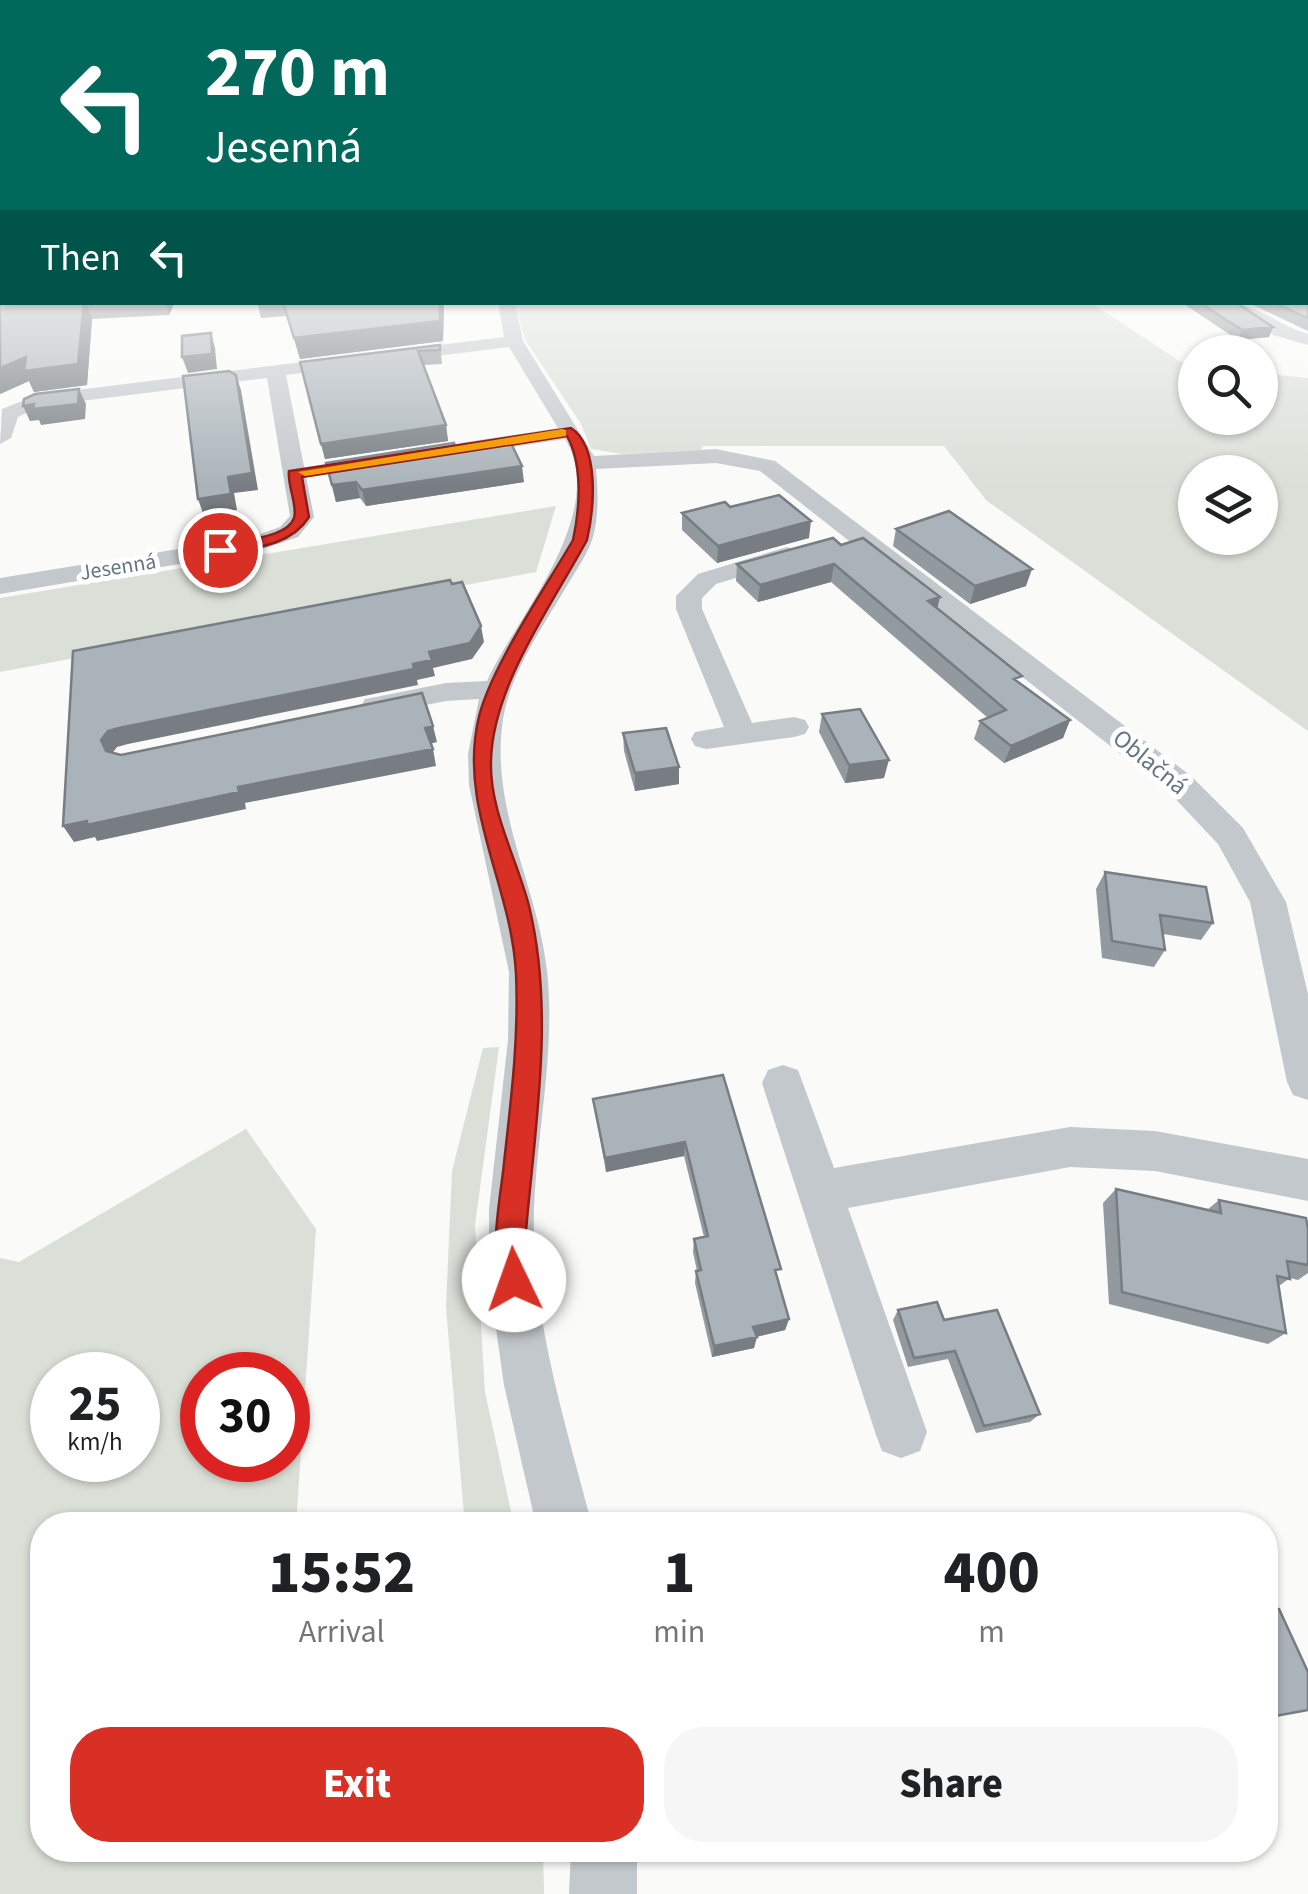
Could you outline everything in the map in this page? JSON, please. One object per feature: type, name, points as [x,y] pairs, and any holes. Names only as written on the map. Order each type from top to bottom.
[{"type":"street","points":[[508,310],[514,340],[578,447],[584,521],[580,540],[498,689],[481,760],[484,794],[518,908],[528,970],[529,1041],[510,1242],[517,1319],[561,1512]]},
{"type":"street","points":[[1243,310],[1264,324],[1302,338]]},
{"type":"street","points":[[0,438],[10,413],[36,400],[514,340]]},
{"type":"street","name":"Jesenná","points":[[0,586],[280,537],[296,527],[302,517],[304,472],[274,370]]},
{"type":"street","points":[[432,453],[578,447]]},
{"type":"street","name":"Oblačná","points":[[578,447],[743,459],[778,473],[1180,784],[1231,836],[1268,902],[1308,1082]]},
{"type":"street","points":[[742,734],[688,609],[689,596],[699,584],[717,575],[856,536]]},
{"type":"street","points":[[353,711],[446,692],[498,689]]},
{"type":"street","points":[[706,739],[794,727]]},
{"type":"street","points":[[784,1083],[901,1432]]},
{"type":"street","points":[[820,1192],[1070,1147],[1155,1151],[1308,1180]]},
{"type":"street","points":[[603,1894],[604,1862]]},
{"type":"shaded area","points":[[517,310],[1102,310],[1178,360],[1178,435],[1278,435],[1278,375],[1308,378],[1308,731],[986,500],[944,446],[703,446],[701,450],[622,454],[591,449],[581,424],[525,340]]},
{"type":"shaded area","points":[[556,506],[536,572],[0,672],[0,598]]},
{"type":"shaded area","points":[[499,1047],[475,1225],[485,1392],[511,1512],[464,1512],[446,1308],[452,1171],[483,1048]]},
{"type":"shaded area","points":[[246,1129],[316,1229],[308,1352],[180,1352],[180,1482],[299,1482],[297,1512],[30,1512],[30,1862],[543,1862],[544,1894],[0,1894],[0,1258],[19,1262]]},
{"type":"building","points":[[0,310],[83,310],[78,364],[24,371],[26,357],[0,368]]},
{"type":"building","points":[[286,310],[440,310],[440,321],[294,338]]},
{"type":"building","points":[[1212,310],[1248,310],[1273,327],[1242,330]]},
{"type":"building","points":[[1291,310],[1308,310],[1308,318]]},
{"type":"building","points":[[211,333],[212,354],[182,357],[182,336]]},
{"type":"building","points":[[440,345],[440,350],[418,351],[446,425],[321,444],[300,362]]},
{"type":"building","points":[[229,371],[236,375],[252,473],[228,477],[231,494],[198,499],[183,376]]},
{"type":"building","points":[[79,389],[78,404],[33,409],[34,404],[23,406],[24,399],[35,394]]},
{"type":"building","points":[[509,439],[522,466],[362,490],[356,482],[332,485],[326,463],[454,443],[455,446]]},
{"type":"building","points":[[779,495],[811,521],[718,546],[682,513],[725,502],[730,507]]},
{"type":"building","points":[[949,511],[1032,569],[975,586],[896,529]]},
{"type":"building","points":[[833,538],[841,545],[863,538],[940,597],[928,601],[1022,676],[1014,679],[1070,720],[1011,746],[980,721],[1006,710],[834,564],[760,585],[737,564]]},
{"type":"building","points":[[450,580],[452,584],[462,582],[481,626],[470,643],[429,652],[432,660],[413,664],[414,669],[119,728],[108,731],[101,740],[106,751],[121,755],[422,693],[433,726],[425,728],[433,749],[238,787],[239,792],[87,825],[87,821],[63,826],[73,651]]},
{"type":"building","points":[[860,709],[889,760],[849,765],[822,714]]},
{"type":"building","points":[[666,728],[679,767],[635,773],[623,733]]},
{"type":"building","points":[[1105,872],[1206,887],[1213,923],[1160,915],[1165,950],[1112,941]]},
{"type":"building","points":[[723,1075],[781,1269],[775,1270],[789,1319],[753,1327],[757,1337],[714,1346],[696,1271],[701,1270],[694,1239],[708,1236],[685,1142],[605,1158],[593,1099]]},
{"type":"building","points":[[1116,1189],[1221,1213],[1219,1200],[1306,1218],[1308,1265],[1287,1261],[1290,1279],[1277,1276],[1286,1333],[1122,1292]]},
{"type":"building","points":[[937,1302],[944,1320],[997,1310],[1040,1414],[984,1426],[955,1351],[914,1358],[898,1310]]},
{"type":"building","points":[[1278,1609],[1308,1672],[1308,1710],[1278,1716]]},
{"type":"slow traffic","points":[[305,472],[562,433]]},
{"type":"route","points":[[220,550],[269,541],[296,527],[302,517],[294,474],[571,432],[583,453],[584,521],[580,540],[498,689],[481,760],[484,794],[518,908],[528,970],[529,1041],[510,1242],[514,1280]]}]
